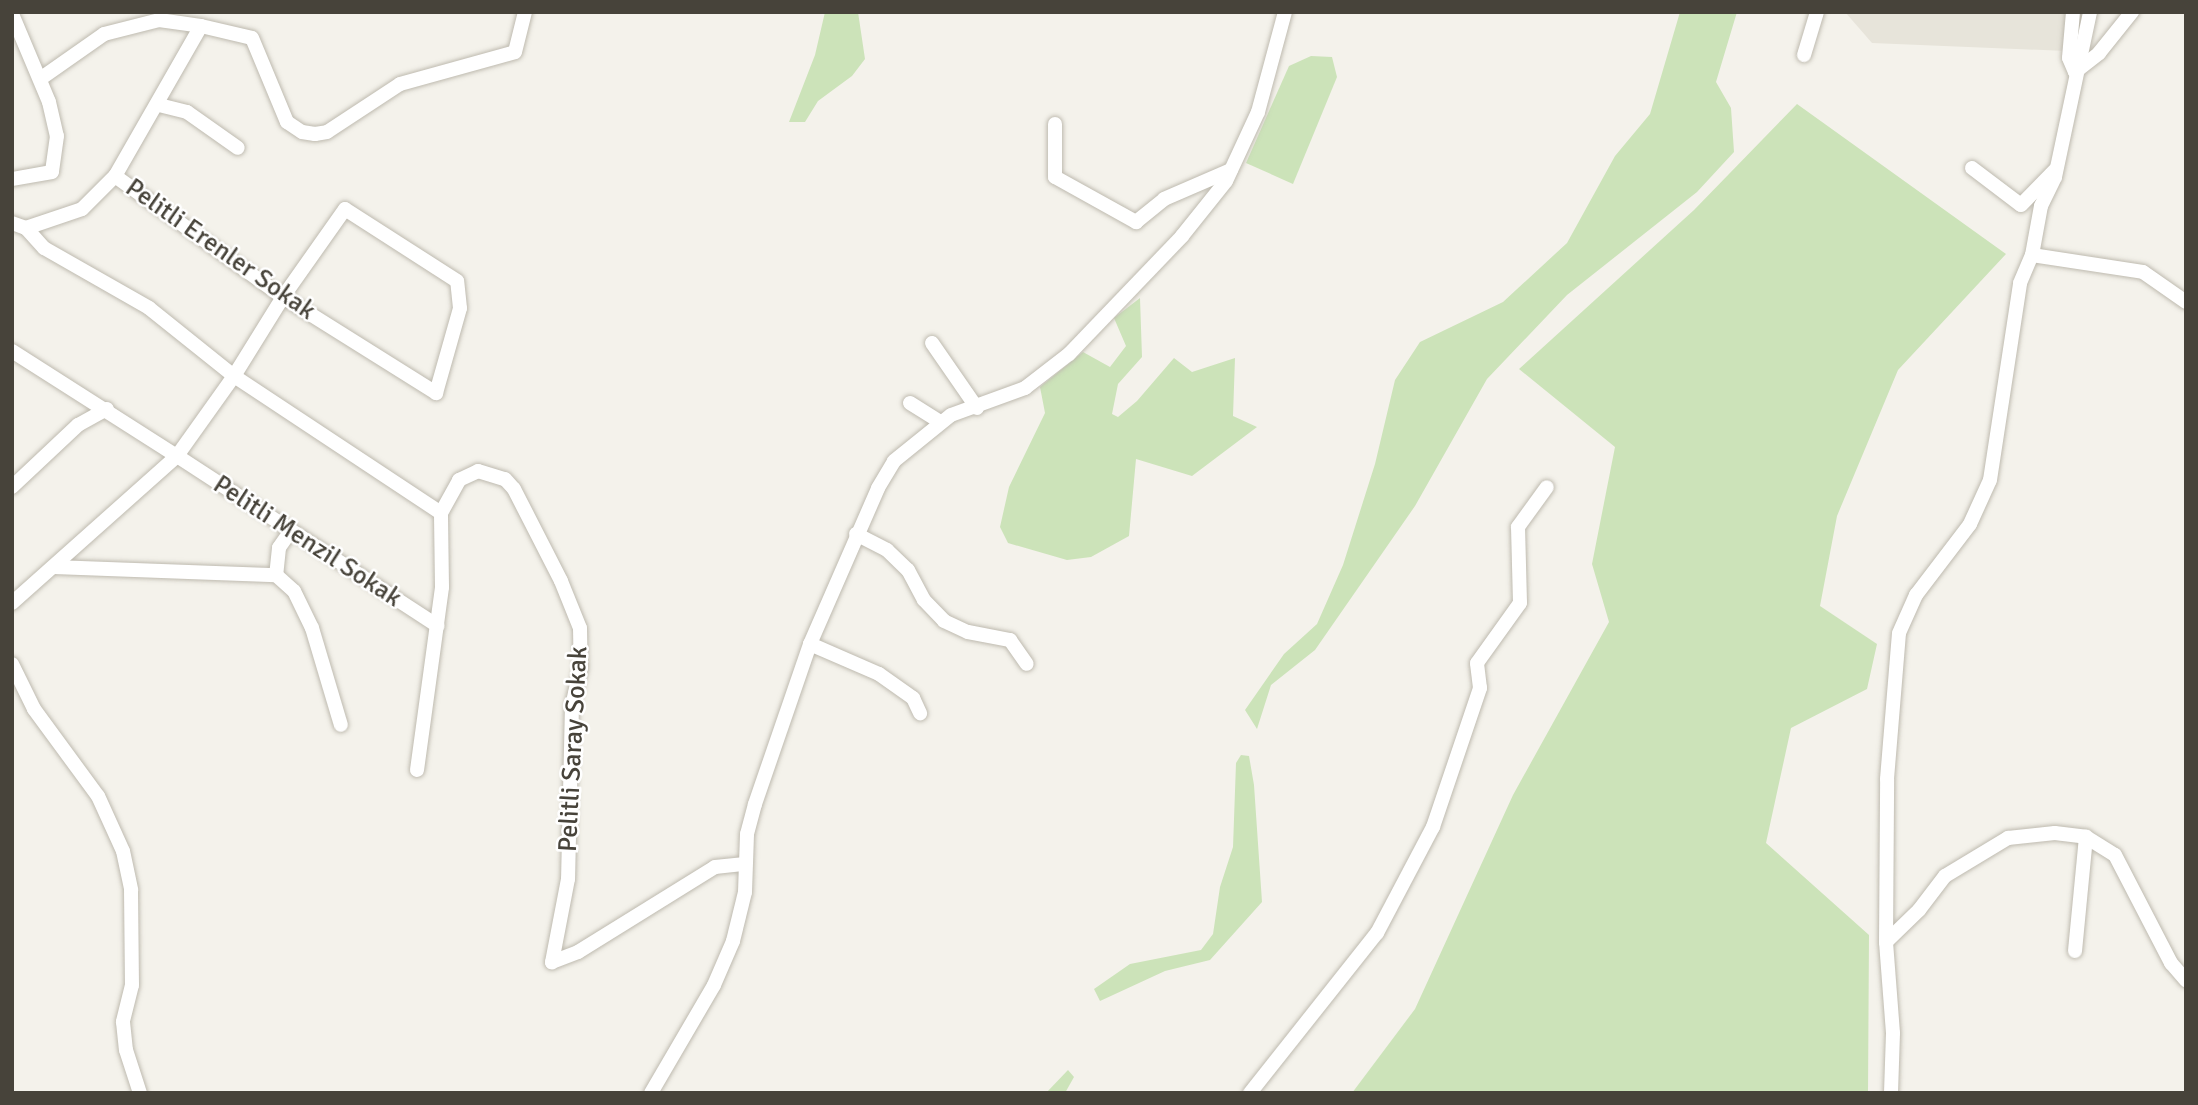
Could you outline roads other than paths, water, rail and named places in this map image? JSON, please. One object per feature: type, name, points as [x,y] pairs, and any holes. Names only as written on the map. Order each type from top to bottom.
[{"type":"street","points":[[40,79],[104,34],[159,16],[252,38],[287,121],[302,132],[315,134],[327,132],[400,84],[515,52],[525,12]]},
{"type":"street","points":[[651,1093],[714,985],[733,941],[745,892],[745,864],[755,804],[810,644],[856,534],[894,461],[942,422],[1025,388],[1069,354],[1182,236],[1231,170],[1258,112],[1285,12]]},
{"type":"street","points":[[1804,55],[1817,12]]},
{"type":"street","points":[[2073,12],[2069,58],[2075,72]]},
{"type":"street","points":[[1891,1093],[1893,1033],[1886,942],[1887,779],[1899,633],[1936,563],[1970,524],[1990,480],[2020,283],[2032,255],[2041,206],[2056,169],[2072,109],[2075,72],[2090,12]]},
{"type":"street","points":[[2075,72],[2099,53],[2132,12]]},
{"type":"street","points":[[12,15],[40,79],[57,136],[56,160],[52,172],[12,179]]},
{"type":"street","name":"Pelitli Erenler Sokak","points":[[201,26],[159,105],[115,176],[283,297],[436,393],[460,308],[457,281],[345,209],[283,297]]},
{"type":"street","points":[[159,105],[187,112],[238,148]]},
{"type":"street","points":[[1055,124],[1055,177],[1136,222],[1164,199],[1231,170]]},
{"type":"street","points":[[1972,168],[2021,205],[2056,169]]},
{"type":"street","points":[[19,225],[82,209],[115,176]]},
{"type":"street","points":[[19,225],[44,248],[149,308],[234,376],[441,513],[445,532],[438,626],[417,769]]},
{"type":"street","points":[[2032,255],[2143,272],[2186,302]]},
{"type":"street","points":[[12,603],[177,456],[234,376],[283,297]]},
{"type":"street","points":[[933,343],[977,408]]},
{"type":"street","name":"Pelitli Menzil Sokak","points":[[13,352],[107,409],[290,532],[438,626]]},
{"type":"street","points":[[910,403],[942,422]]},
{"type":"street","points":[[12,487],[78,425],[107,409]]},
{"type":"street","name":"Pelitli Saray Sokak","points":[[441,513],[458,480],[478,471],[505,479],[514,489],[555,569],[580,628],[581,667],[572,705],[568,879],[552,962],[578,952],[715,867],[745,864]]},
{"type":"street","points":[[1250,1093],[1377,933],[1433,827],[1480,688],[1477,663],[1520,603],[1518,527],[1547,487]]},
{"type":"street","points":[[276,575],[279,548],[290,532]]},
{"type":"street","points":[[856,534],[887,550],[908,570],[924,600],[944,621],[968,632],[1010,640],[1027,664]]},
{"type":"street","points":[[54,567],[276,575],[295,591],[312,628],[341,725]]},
{"type":"street","points":[[810,644],[879,674],[913,698],[920,713]]},
{"type":"street","points":[[12,664],[34,709],[98,796],[123,851],[131,890],[132,985],[123,1022],[126,1050],[140,1093]]},
{"type":"street","points":[[1886,942],[1919,910],[1945,876],[2008,838],[2055,834],[2086,837],[2115,855],[2171,963],[2186,980]]},
{"type":"street","points":[[2075,951],[2086,837]]}]
